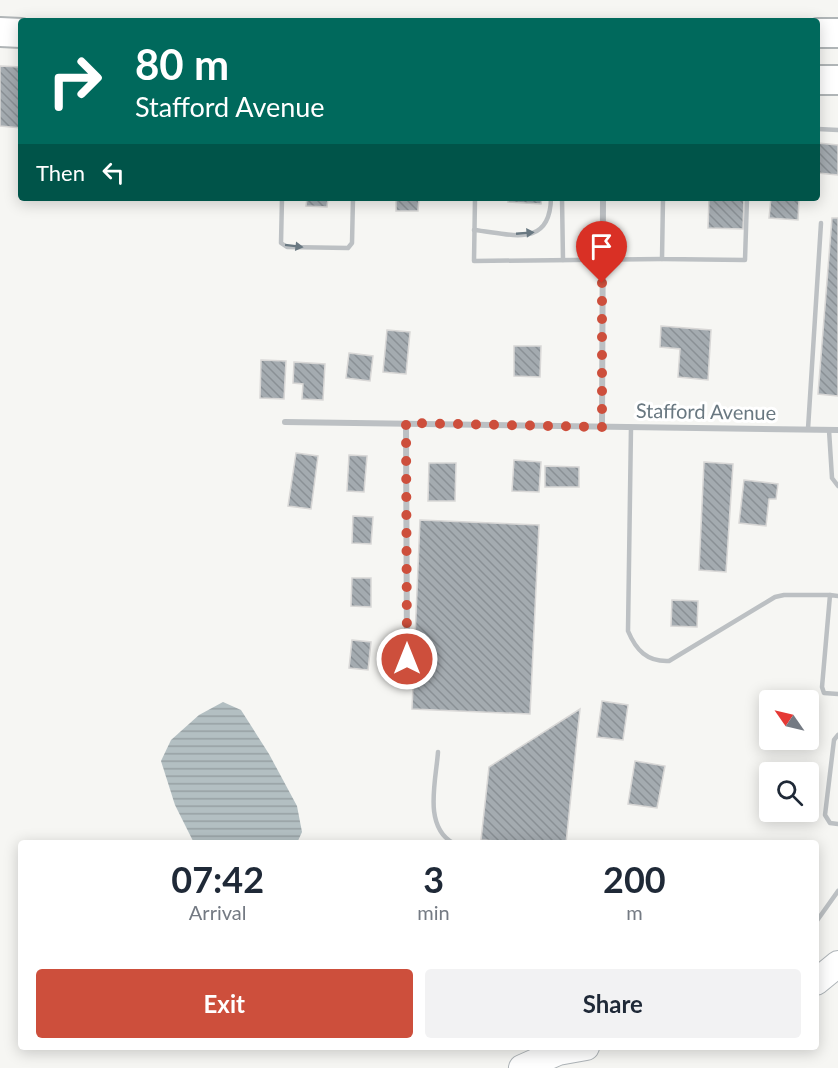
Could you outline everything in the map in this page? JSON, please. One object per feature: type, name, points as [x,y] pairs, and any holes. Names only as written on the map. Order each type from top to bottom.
[{"type":"main road","points":[[0,32],[18,33]]},
{"type":"main road","points":[[820,33],[838,33]]},
{"type":"main road","points":[[820,82],[838,80]]},
{"type":"main road","points":[[820,83],[838,89]]},
{"type":"main road","points":[[819,980],[838,964]]},
{"type":"main road","points":[[522,1068],[558,1052],[569,1050]]},
{"type":"street","points":[[602,427],[603,201]]},
{"type":"street","name":"Stafford Avenue","points":[[285,422],[838,430]]},
{"type":"street","points":[[406,423],[407,659]]},
{"type":"lane","points":[[820,129],[838,130]]},
{"type":"lane","points":[[282,201],[281,243],[287,247],[348,248],[352,243],[353,201]]},
{"type":"lane","points":[[475,201],[474,261],[745,260],[747,201]]},
{"type":"lane","points":[[474,230],[518,234],[540,231],[547,224],[551,214],[551,201]]},
{"type":"lane","points":[[562,201],[563,260]]},
{"type":"lane","points":[[662,259],[663,201]]},
{"type":"lane","points":[[808,429],[821,223]]},
{"type":"lane","points":[[631,427],[628,631],[636,648],[643,655],[653,660],[669,661],[775,597],[784,595],[838,596]]},
{"type":"lane","points":[[829,430],[832,478],[838,486]]},
{"type":"lane","points":[[830,595],[822,687],[824,693],[838,694]]},
{"type":"lane","points":[[838,735],[834,740],[825,815],[830,823],[838,824]]},
{"type":"lane","points":[[438,752],[434,813],[440,833],[449,840]]},
{"type":"lane","points":[[819,918],[838,891]]},
{"type":"shaded area","points":[[223,702],[241,710],[269,754],[297,806],[302,832],[298,840],[192,840],[175,805],[161,761],[171,740],[199,715]]},
{"type":"building","points":[[0,66],[18,67],[18,128],[0,126]]},
{"type":"building","points":[[820,143],[838,145],[838,175],[820,173]]},
{"type":"building","points":[[307,201],[328,201],[327,207],[306,206]]},
{"type":"building","points":[[396,201],[419,201],[418,211],[396,211]]},
{"type":"building","points":[[508,201],[542,201],[541,204]]},
{"type":"building","points":[[709,201],[744,201],[743,229],[708,228]]},
{"type":"building","points":[[771,201],[799,201],[798,220],[769,218]]},
{"type":"building","points":[[832,218],[838,218],[838,396],[818,394]]},
{"type":"building","points":[[661,326],[711,330],[708,380],[678,377],[680,349],[660,347]]},
{"type":"building","points":[[387,330],[410,332],[406,374],[383,372]]},
{"type":"building","points":[[514,346],[541,346],[540,377],[514,376]]},
{"type":"building","points":[[349,353],[373,356],[370,381],[346,378]]},
{"type":"building","points":[[261,360],[286,361],[284,399],[260,398]]},
{"type":"building","points":[[294,362],[325,364],[323,400],[302,399],[303,384],[293,383]]},
{"type":"building","points":[[296,453],[318,456],[311,509],[288,506]]},
{"type":"building","points":[[349,455],[367,456],[364,492],[347,491]]},
{"type":"building","points":[[514,460],[541,462],[539,492],[512,491]]},
{"type":"building","points":[[704,462],[733,464],[726,572],[699,570]]},
{"type":"building","points":[[429,463],[456,463],[455,501],[428,501]]},
{"type":"building","points":[[545,466],[579,467],[579,487],[545,487]]},
{"type":"building","points":[[744,480],[778,484],[776,499],[769,499],[766,526],[739,523]]},
{"type":"building","points":[[353,516],[373,517],[371,544],[352,543]]},
{"type":"building","points":[[420,520],[539,525],[530,714],[412,709]]},
{"type":"building","points":[[352,578],[371,578],[371,607],[351,606]]},
{"type":"building","points":[[672,600],[698,601],[697,627],[671,626]]},
{"type":"building","points":[[352,640],[371,642],[368,670],[349,668]]},
{"type":"building","points":[[602,701],[628,705],[623,740],[597,737]]},
{"type":"building","points":[[580,709],[566,840],[481,840],[489,767]]},
{"type":"building","points":[[635,761],[665,766],[657,808],[628,804]]},
{"type":"route","points":[[407,659],[406,423],[602,427],[602,283]]}]
